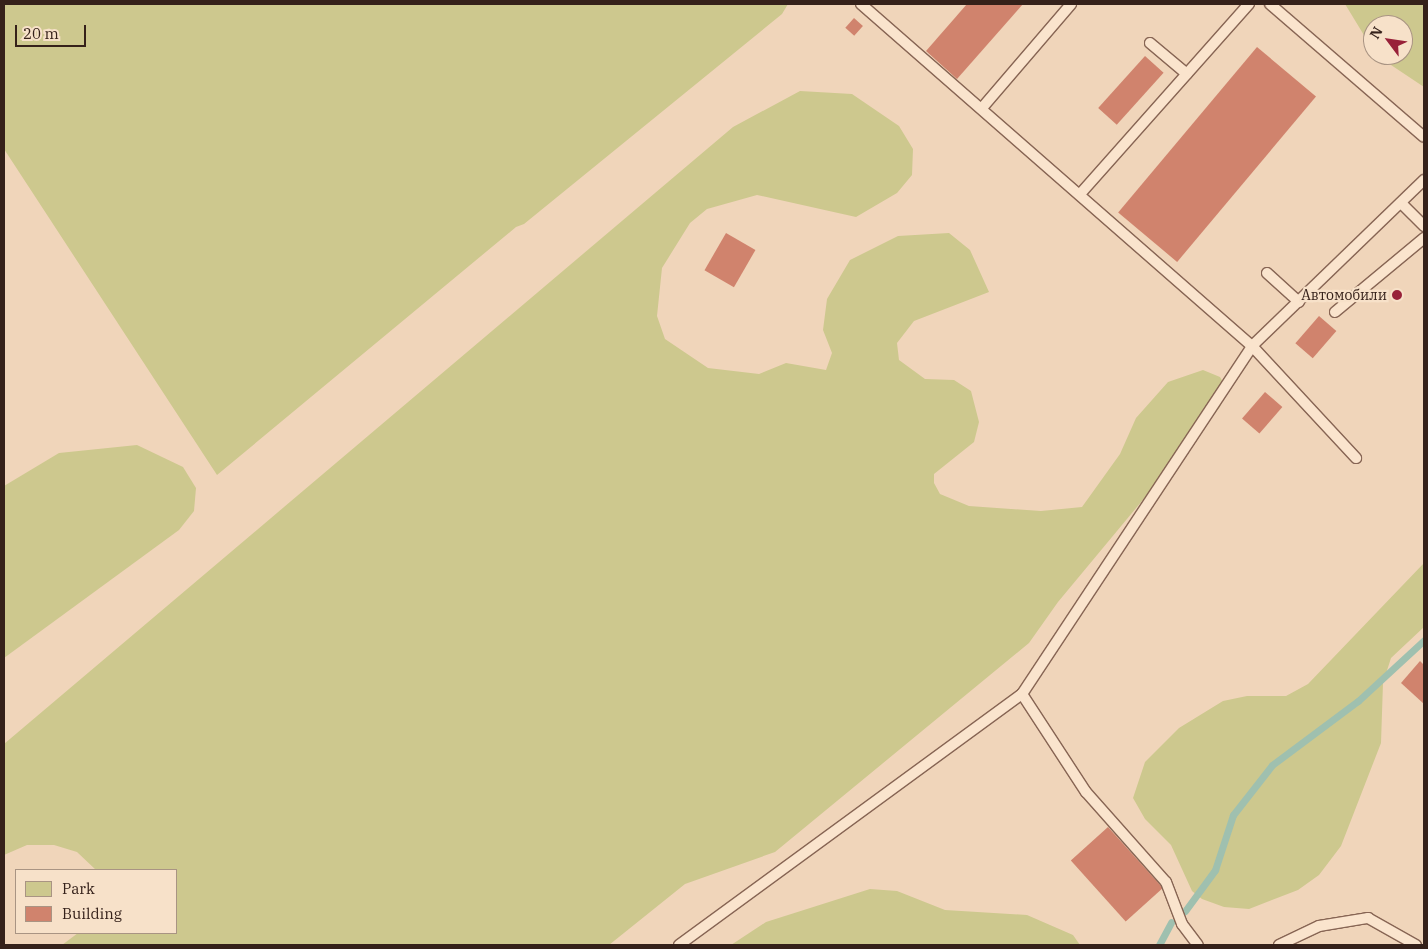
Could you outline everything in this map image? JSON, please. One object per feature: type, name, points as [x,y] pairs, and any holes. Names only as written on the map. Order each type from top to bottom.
[{"type":"lane","points":[[861,4],[1081,194],[1252,346],[1356,458]]},
{"type":"lane","points":[[982,108],[1071,4]]},
{"type":"lane","points":[[1081,194],[1249,4]]},
{"type":"lane","points":[[1270,4],[1424,137]]},
{"type":"lane","points":[[1150,43],[1187,74]]},
{"type":"lane","points":[[679,945],[1022,694],[1252,346],[1424,180]]},
{"type":"lane","points":[[1401,203],[1424,226]]},
{"type":"lane","points":[[1335,312],[1424,238]]},
{"type":"lane","points":[[1267,273],[1299,302]]},
{"type":"lane","points":[[1022,694],[1086,792],[1166,882],[1182,924],[1198,945]]},
{"type":"lane","points":[[1279,945],[1326,924],[1368,918],[1416,945]]},
{"type":"green space","points":[[4,4],[788,4],[782,14],[524,224],[516,227],[217,475],[4,149]]},
{"type":"green space","points":[[1345,4],[1424,4],[1424,87],[1391,65],[1413,65],[1413,15],[1363,15],[1363,34]]},
{"type":"green space","points":[[800,91],[852,94],[899,126],[913,149],[912,175],[897,193],[856,217],[757,195],[707,209],[690,223],[662,268],[657,316],[665,339],[708,368],[759,374],[786,363],[826,370],[832,353],[823,330],[827,299],[850,260],[898,236],[949,233],[970,250],[989,292],[914,321],[897,343],[899,360],[925,379],[954,380],[971,391],[979,422],[974,442],[934,474],[934,483],[940,494],[969,506],[1041,511],[1082,507],[1120,454],[1136,418],[1168,382],[1203,370],[1220,377],[1225,386],[1220,407],[1058,602],[1029,643],[775,852],[685,884],[609,945],[62,945],[77,934],[178,934],[178,869],[95,869],[77,852],[54,845],[27,845],[4,855],[4,744],[733,127]]},
{"type":"green space","points":[[137,445],[183,467],[196,488],[194,511],[179,530],[4,658],[4,486],[59,453]]},
{"type":"green space","points":[[1424,563],[1424,627],[1391,658],[1383,683],[1381,743],[1341,846],[1319,875],[1298,890],[1249,909],[1224,907],[1202,899],[1192,891],[1171,845],[1145,819],[1133,798],[1145,762],[1179,728],[1223,701],[1247,696],[1286,696],[1308,684]]},
{"type":"green space","points":[[870,889],[897,891],[945,910],[1027,915],[1073,935],[1080,945],[731,945],[766,922]]},
{"type":"building","points":[[967,4],[1023,4],[957,79],[926,51]]},
{"type":"building","points":[[854,18],[863,26],[854,36],[845,28]]},
{"type":"building","points":[[1257,47],[1316,96],[1177,262],[1118,212]]},
{"type":"building","points":[[1145,56],[1164,73],[1117,125],[1098,108]]},
{"type":"building","points":[[726,233],[755,250],[734,287],[704,270]]},
{"type":"building","points":[[1319,316],[1336,331],[1313,358],[1295,343]]},
{"type":"building","points":[[1265,392],[1282,407],[1259,434],[1242,418]]},
{"type":"building","points":[[1420,661],[1424,665],[1424,704],[1401,683]]},
{"type":"building","points":[[1108,827],[1163,888],[1126,921],[1071,860]]},
{"type":"waterway","points":[[1185,911],[1215,870],[1233,815],[1272,765],[1358,701],[1424,640]]},
{"type":"waterway","points":[[1159,945],[1171,922]]},
{"type":"place","name":"Автомобили","points":[[1397,295]]}]
